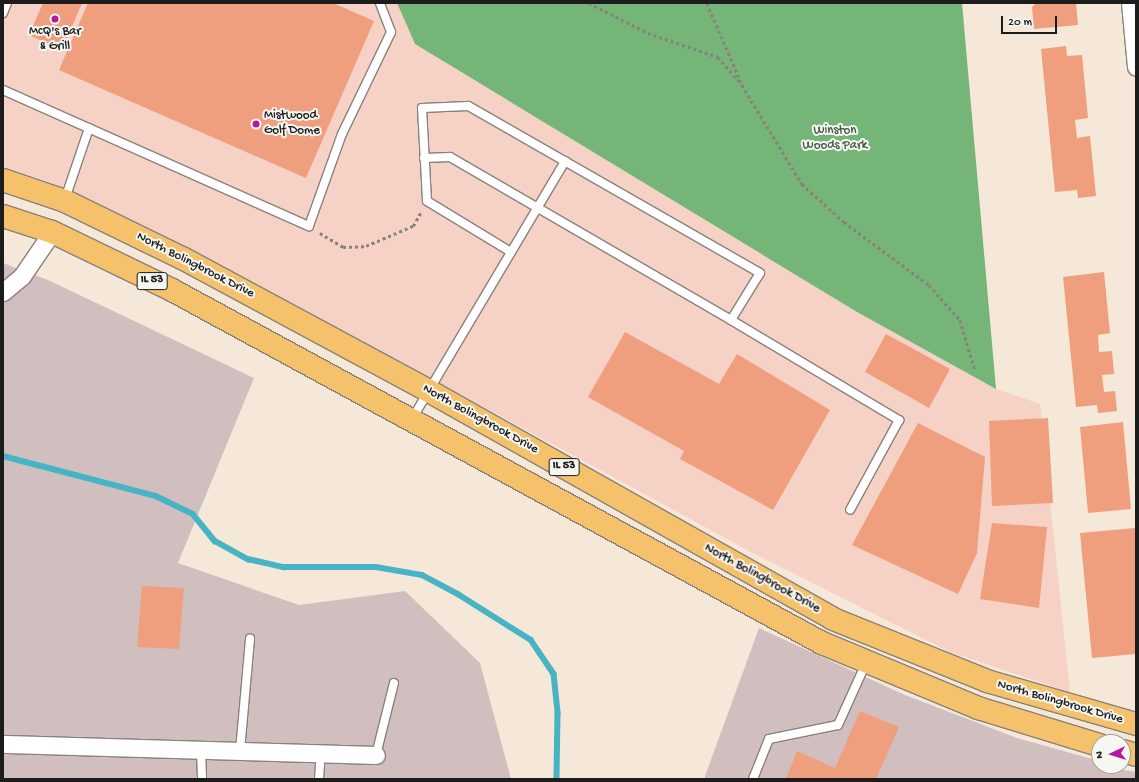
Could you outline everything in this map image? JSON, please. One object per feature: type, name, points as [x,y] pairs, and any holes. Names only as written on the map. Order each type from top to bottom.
[{"type":"main road","name":"North Bolingbrook Drive","points":[[3,180],[65,201],[184,259],[429,391],[833,619],[988,681],[1136,724]]},
{"type":"main road","name":"North Bolingbrook Drive","points":[[3,216],[52,232],[172,290],[822,643],[866,663],[978,708],[1091,743]]},
{"type":"street","points":[[1130,3],[1136,67]]},
{"type":"street","points":[[3,292],[22,276],[52,232]]},
{"type":"street","points":[[3,744],[376,755]]},
{"type":"lane","points":[[3,13],[7,3]]},
{"type":"lane","points":[[3,90],[309,226],[342,134],[391,32],[380,3]]},
{"type":"lane","points":[[511,252],[427,201],[422,108],[468,106],[760,273],[730,320]]},
{"type":"lane","points":[[65,201],[89,128]]},
{"type":"lane","points":[[424,158],[450,157],[899,420],[850,510]]},
{"type":"lane","points":[[412,419],[565,161]]},
{"type":"lane","points":[[240,751],[250,638]]},
{"type":"lane","points":[[753,779],[769,739],[838,725],[866,663]]},
{"type":"lane","points":[[376,755],[394,683]]},
{"type":"lane","points":[[201,749],[202,779]]},
{"type":"lane","points":[[319,779],[321,753]]},
{"type":"path","points":[[589,3],[648,33],[718,57],[742,85]]},
{"type":"path","points":[[707,3],[742,85],[802,184],[844,222],[929,285],[960,320],[975,370]]},
{"type":"path","points":[[309,226],[343,247],[366,246],[414,226],[427,201]]},
{"type":"shaded area","points":[[3,3],[397,3],[415,44],[857,312],[996,389],[1040,404],[1070,692],[950,652],[751,552],[383,352],[53,183],[3,167]]},
{"type":"shaded area","points":[[3,263],[48,280],[254,378],[178,563],[299,605],[405,591],[480,663],[511,779],[3,779]]},
{"type":"shaded area","points":[[759,628],[905,695],[1017,738],[1091,759],[1091,774],[1131,774],[1131,771],[1136,772],[1136,779],[704,779]]},
{"type":"green space","name":"Winston Woods Park","points":[[397,3],[962,3],[996,389],[857,312],[415,44]]},
{"type":"building","name":"McQ's Bar & Grill","points":[[43,3],[82,3],[62,50],[29,35]]},
{"type":"building","name":"Mistwood Golf Dome","points":[[88,3],[333,3],[374,21],[306,178],[59,70]]},
{"type":"building","points":[[1036,3],[1076,3],[1078,25],[1034,29],[1032,7]]},
{"type":"building","points":[[1066,46],[1067,56],[1082,55],[1088,118],[1075,120],[1077,138],[1090,136],[1096,196],[1078,198],[1077,190],[1055,192],[1041,49]]},
{"type":"building","points":[[1104,272],[1110,333],[1098,335],[1099,352],[1112,351],[1114,374],[1102,375],[1104,392],[1115,391],[1117,411],[1098,413],[1097,405],[1076,407],[1063,277]]},
{"type":"building","points":[[625,332],[719,384],[737,354],[830,410],[773,510],[680,459],[684,451],[588,397]]},
{"type":"building","points":[[886,334],[950,369],[929,408],[865,372]]},
{"type":"building","points":[[1048,418],[1053,503],[992,506],[989,421]]},
{"type":"building","points":[[1123,422],[1131,509],[1088,513],[1080,427]]},
{"type":"building","points":[[918,423],[985,457],[977,553],[958,594],[852,545]]},
{"type":"building","points":[[992,523],[1047,527],[1039,608],[980,599]]},
{"type":"building","points":[[1135,528],[1136,654],[1092,658],[1080,533]]},
{"type":"building","points":[[142,586],[184,588],[179,649],[137,647]]},
{"type":"building","points":[[860,711],[899,727],[876,779],[786,779],[797,751],[835,768]]},
{"type":"waterway","points":[[3,456],[156,496],[193,514],[215,541],[248,559],[284,567],[376,567],[422,575],[458,594],[531,640],[554,674],[558,713],[557,779]]},
{"type":"place","name":"McQ's Bar & Grill","points":[[55,19]]},
{"type":"place","name":"Mistwood Golf Dome","points":[[256,124]]}]
